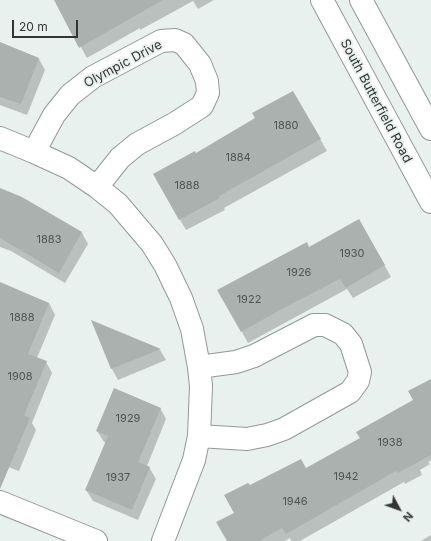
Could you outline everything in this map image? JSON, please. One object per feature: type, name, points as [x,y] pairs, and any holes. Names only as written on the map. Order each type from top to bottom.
[{"type":"street","name":"South Butterfield Road","points":[[322,0],[431,202]]},
{"type":"street","points":[[361,0],[431,129]]},
{"type":"street","name":"Olympic Drive","points":[[34,152],[54,115],[70,95],[93,77],[161,42],[176,40],[184,44],[200,64],[207,81],[208,92],[202,106],[174,124],[137,144],[120,158],[97,187]]},
{"type":"street","points":[[0,138],[68,168],[97,187],[118,204],[152,244],[165,265],[181,298],[192,329],[199,367],[201,386],[199,436],[194,460],[163,541]]},
{"type":"street","points":[[199,367],[236,362],[254,356],[314,325],[325,325],[342,334],[351,344],[360,372],[358,381],[350,392],[284,429],[267,435],[247,439],[199,436]]},
{"type":"street","points":[[0,502],[96,541]]},
{"type":"building","points":[[54,0],[163,0],[79,48]]},
{"type":"building","points":[[0,42],[39,58],[21,104],[0,97]]},
{"type":"building","points":[[293,91],[321,139],[219,196],[220,198],[179,220],[153,174],[195,151],[196,153],[255,118],[252,113]]},
{"type":"building","points":[[0,188],[22,197],[82,232],[59,273],[0,238]]},
{"type":"building","points":[[359,219],[385,265],[346,288],[340,279],[241,332],[217,290],[307,242],[309,247]]},
{"type":"building","points":[[0,282],[49,303],[28,354],[47,361],[24,415],[30,418],[0,489]]},
{"type":"building","points":[[91,320],[161,349],[111,369]]},
{"type":"building","points":[[431,379],[431,455],[398,473],[396,471],[286,534],[282,528],[259,541],[227,541],[216,522],[234,513],[224,495],[248,483],[250,485],[301,459],[306,468],[360,438],[356,432],[413,400],[408,391]]},
{"type":"building","points":[[114,388],[161,408],[138,462],[150,467],[132,510],[85,490],[108,436],[96,431]]}]
